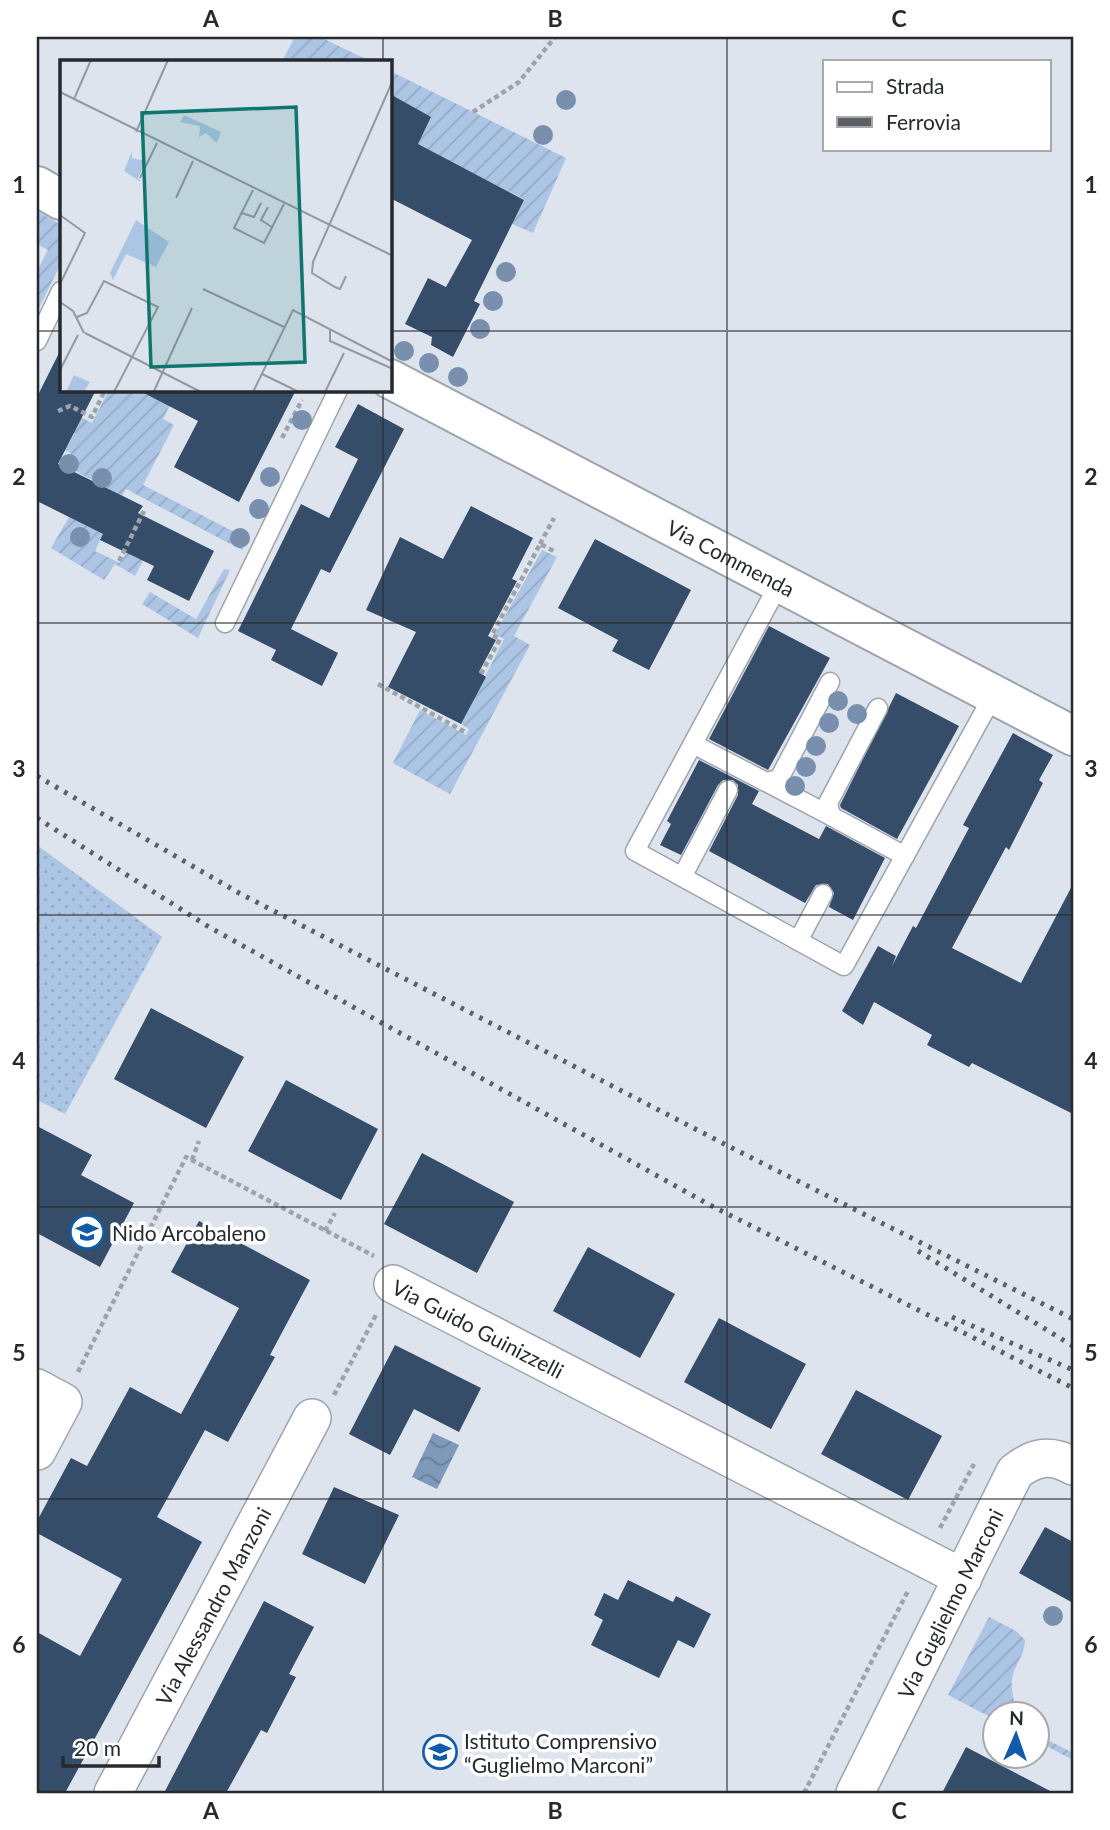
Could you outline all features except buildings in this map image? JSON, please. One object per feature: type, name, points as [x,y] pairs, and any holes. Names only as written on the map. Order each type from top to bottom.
[{"type":"street","points":[[37,186],[60,199]]},
{"type":"street","name":"Via Commenda","points":[[392,380],[1073,736]]},
{"type":"street","name":"Via Guido Guinizzelli","points":[[393,1284],[963,1578]]},
{"type":"street","points":[[37,1451],[50,1395]]},
{"type":"street","name":"Via Alessandro Manzoni","points":[[113,1793],[312,1418]]},
{"type":"street","name":"Via Guglielmo Marconi","points":[[855,1793],[1015,1472],[1032,1458],[1058,1458],[1073,1466]]},
{"type":"lane","points":[[37,341],[60,293]]},
{"type":"lane","points":[[225,623],[337,392]]},
{"type":"lane","points":[[779,584],[635,851],[844,966],[994,694]]},
{"type":"lane","points":[[766,782],[779,779],[830,682]]},
{"type":"lane","points":[[831,816],[828,803],[878,708]]},
{"type":"lane","points":[[694,744],[905,856]]},
{"type":"lane","points":[[682,877],[727,790]]},
{"type":"lane","points":[[798,941],[823,894]]},
{"type":"path","points":[[473,112],[519,82],[555,37]]},
{"type":"path","points":[[58,411],[70,406],[92,417],[105,392]]},
{"type":"path","points":[[282,438],[307,392]]},
{"type":"path","points":[[119,561],[144,511]]},
{"type":"path","points":[[481,674],[500,639],[492,635],[554,518]]},
{"type":"path","points":[[540,544],[554,551]]},
{"type":"path","points":[[378,684],[465,732]]},
{"type":"path","points":[[50,1395],[186,1157],[192,1160],[200,1141]]},
{"type":"path","name":"Via Guido Guinizzelli","points":[[192,1160],[400,1271],[393,1284]]},
{"type":"path","points":[[325,1231],[335,1213]]},
{"type":"path","points":[[312,1418],[329,1405],[393,1284]]},
{"type":"path","points":[[804,1793],[974,1464]]},
{"type":"shaded area","points":[[295,37],[320,37],[368,60],[283,60]]},
{"type":"shaded area","points":[[392,72],[566,158],[533,233],[512,224],[524,199],[400,137],[392,103]]},
{"type":"shaded area","points":[[37,211],[60,224],[60,265],[37,312],[37,271],[48,250],[37,244]]},
{"type":"shaded area","points":[[108,392],[142,392],[160,401],[165,392],[175,395],[163,419],[174,425],[143,485],[248,539],[242,550],[126,489],[122,496],[64,465],[71,453],[65,450],[75,433],[60,425],[67,410],[92,423]]},
{"type":"shaded area","points":[[69,517],[103,534],[95,551],[120,563],[146,522],[160,528],[135,576],[115,564],[104,580],[51,548]]},
{"type":"shaded area","points":[[542,550],[557,557],[514,636],[530,645],[450,794],[393,763],[420,710],[466,735],[469,729],[461,724],[504,639],[495,634]]},
{"type":"shaded area","points":[[224,569],[230,570],[198,638],[142,604],[150,592],[196,619]]},
{"type":"shaded area","points":[[37,845],[162,937],[65,1114],[37,1100]]},
{"type":"shaded area","points":[[989,1617],[1016,1631],[1025,1640],[1012,1679],[1014,1700],[981,1700],[981,1712],[948,1695]]},
{"type":"shaded area","points":[[1050,1741],[1073,1753],[1073,1760],[1050,1748]]},
{"type":"water","points":[[433,1433],[459,1445],[437,1489],[412,1477]]},
{"type":"railway","points":[[37,776],[239,893],[736,1150],[1073,1319]]},
{"type":"railway","points":[[37,818],[209,927],[708,1204],[1073,1388]]},
{"type":"railway","points":[[918,1251],[1073,1346]]},
{"type":"railway","points":[[952,1317],[1073,1370]]},
{"type":"place","name":"Nido Arcobaleno","points":[[87,1232]]},
{"type":"place","name":"Istituto Comprensivo “Guglielmo Marconi”","points":[[440,1752]]}]
